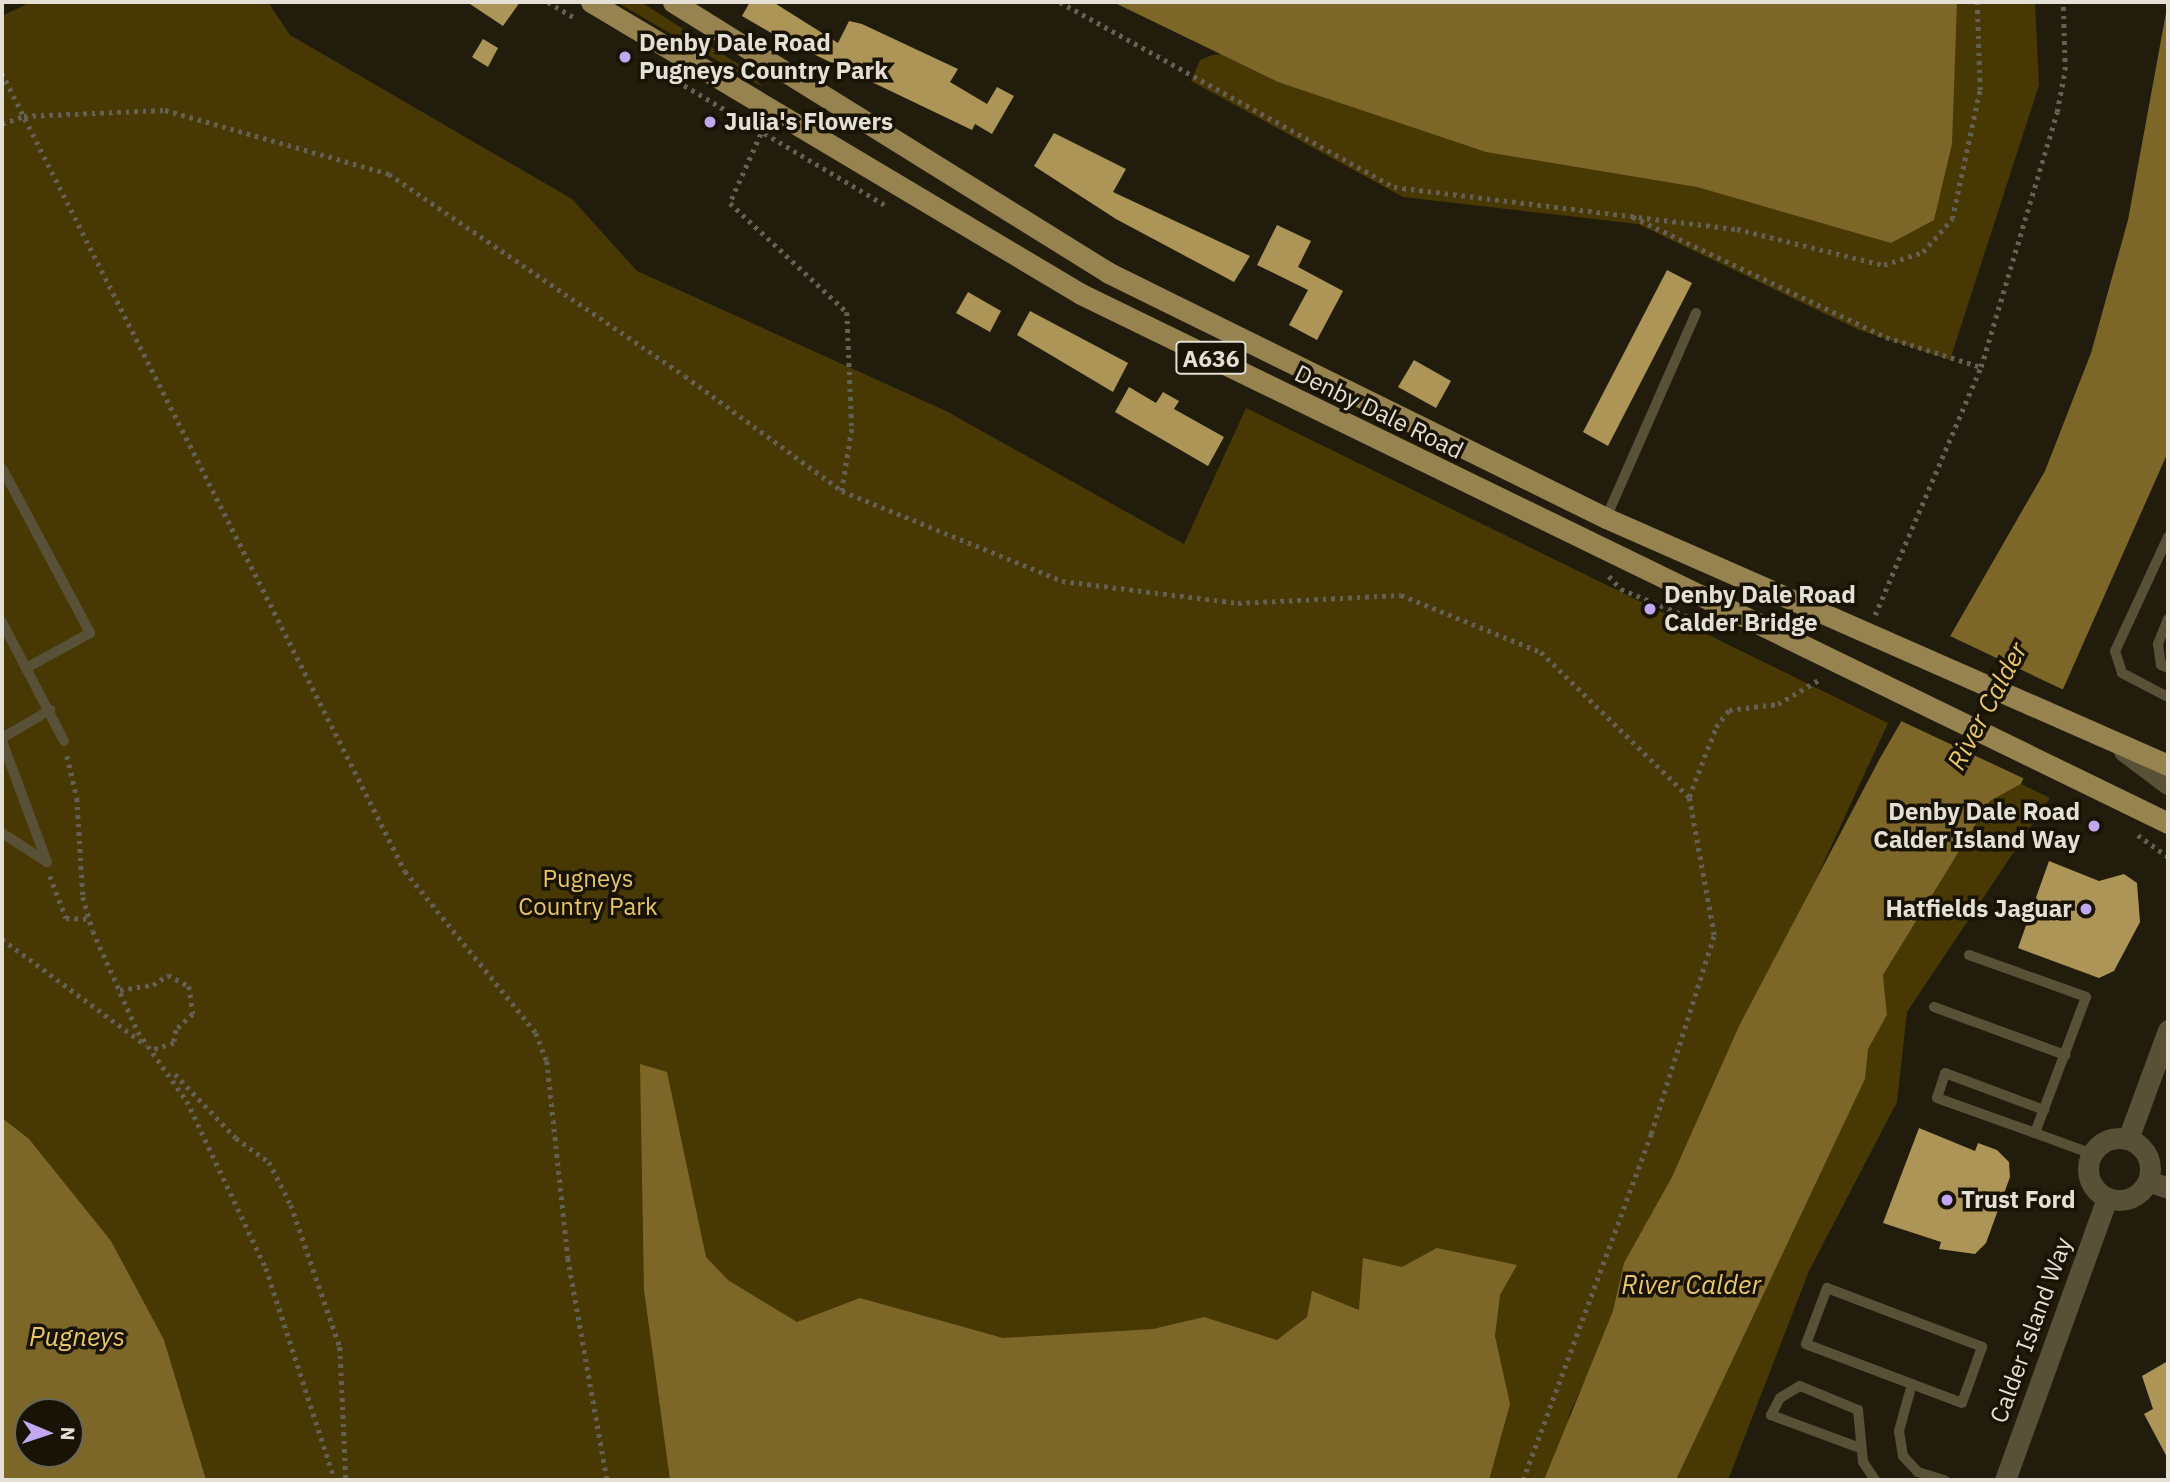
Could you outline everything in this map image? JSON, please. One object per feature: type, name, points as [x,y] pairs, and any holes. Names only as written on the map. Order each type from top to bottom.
[{"type":"main road","name":"Denby Dale Road","points":[[591,2],[1081,294],[2159,819]]},
{"type":"main road","name":"Denby Dale Road","points":[[673,2],[1109,273],[1606,518],[1868,629],[2124,751],[2168,765]]},
{"type":"street","points":[[2124,751],[2168,784]]},
{"type":"street","points":[[2159,819],[2168,832]]},
{"type":"street","points":[[2128,1139],[2168,1030]]},
{"type":"street","points":[[2128,1139],[2149,1161],[2148,1181],[2126,1199],[2107,1198],[2088,1174],[2092,1154],[2108,1140],[2128,1139]]},
{"type":"street","points":[[2148,1181],[2168,1188]]},
{"type":"street","name":"Calder Island Way","points":[[2005,1480],[2107,1198]]},
{"type":"lane","points":[[1606,518],[1696,313]]},
{"type":"lane","points":[[2,468],[90,633],[26,668]]},
{"type":"lane","points":[[2168,537],[2115,651],[2122,673],[2168,696]]},
{"type":"lane","points":[[2168,620],[2158,644],[2161,665],[2168,668]]},
{"type":"lane","points":[[2,622],[64,741]]},
{"type":"lane","points":[[47,862],[2,740],[50,710]]},
{"type":"lane","points":[[2,833],[47,862]]},
{"type":"lane","points":[[1969,955],[2086,997],[2035,1133]]},
{"type":"lane","points":[[1934,1007],[2065,1055]]},
{"type":"lane","points":[[2044,1110],[1945,1073],[1937,1098],[2092,1154]]},
{"type":"lane","points":[[1827,1288],[1982,1346],[1962,1402],[1912,1384],[1806,1344],[1827,1288]]},
{"type":"lane","points":[[1912,1384],[1899,1430],[1903,1456],[1918,1472],[1945,1480]]},
{"type":"lane","points":[[1860,1448],[1771,1415],[1780,1398],[1800,1386],[1858,1410],[1860,1448],[1875,1480]]},
{"type":"path","points":[[1060,2],[1394,187],[1737,229],[1884,265],[1923,252],[1952,219],[1980,90],[1977,2]]},
{"type":"path","points":[[1868,629],[1982,366],[2057,112],[2065,70],[2063,2]]},
{"type":"path","points":[[2,73],[405,871],[536,1033],[547,1061],[568,1258],[607,1480]]},
{"type":"path","points":[[2,124],[24,116],[165,110],[389,174],[685,376],[842,491],[1062,581],[1238,603],[1401,595],[1541,652],[1689,797]]},
{"type":"path","points":[[777,113],[730,204],[847,312],[852,429],[842,491]]},
{"type":"path","points":[[1629,216],[1886,337],[1982,366]]},
{"type":"path","points":[[1523,1480],[1651,1134],[1714,934],[1689,797],[1716,727],[1729,710],[1777,704],[1822,678],[1832,661]]},
{"type":"path","points":[[64,741],[89,919],[120,990],[154,1050],[236,1138],[269,1162],[291,1205],[340,1348],[346,1480]]},
{"type":"path","points":[[47,862],[66,918],[89,919]]},
{"type":"path","points":[[2,939],[154,1050]]},
{"type":"path","points":[[120,990],[153,985],[168,975],[188,986],[193,1014],[176,1030],[174,1043],[154,1050]]},
{"type":"path","points":[[170,1069],[266,1268],[335,1480]]},
{"type":"green space","name":"Pugneys Country Park","points":[[31,2],[268,2],[290,35],[572,199],[637,271],[946,411],[1184,544],[1246,408],[1888,723],[1570,1413],[1555,1480],[2,1480],[2,16]]},
{"type":"green space","points":[[616,2],[641,2],[746,69],[763,87]]},
{"type":"green space","points":[[1953,2],[2035,2],[2039,85],[1950,360],[1859,330],[1638,224],[1403,197],[1191,81],[1200,60],[1212,55]]},
{"type":"green space","points":[[2021,784],[2050,798],[1907,1012],[1897,1102],[1809,1271],[1728,1480],[1676,1480],[1865,1079],[1867,1049],[1887,1015],[1883,975],[1990,801]]},
{"type":"water","points":[[1113,2],[1957,2],[1952,144],[1934,220],[1891,243],[1697,187],[1486,152],[1278,82]]},
{"type":"water","name":"River Calder","points":[[2168,2],[2168,452],[2021,784],[1990,801],[1883,975],[1887,1015],[1868,1049],[1865,1079],[1676,1480],[1544,1480],[1613,1311],[1624,1263],[1672,1177],[1739,1026],[1879,760],[2045,471],[2091,353],[2128,220]]},
{"type":"water","points":[[640,1064],[667,1072],[706,1257],[728,1280],[797,1322],[860,1298],[1003,1338],[1153,1329],[1204,1317],[1277,1340],[1307,1317],[1312,1291],[1359,1310],[1363,1258],[1402,1267],[1437,1248],[1517,1265],[1500,1295],[1495,1336],[1510,1404],[1489,1480],[670,1480],[644,1290]]},
{"type":"water","name":"Pugneys","points":[[2,1118],[29,1139],[111,1241],[164,1340],[206,1480],[2,1480]]},
{"type":"pier","points":[[1950,636],[2066,691],[2027,780],[1899,720]]},
{"type":"building","points":[[467,2],[520,2],[503,26]]},
{"type":"building","points":[[750,2],[773,2],[838,43],[849,21],[862,24],[958,69],[950,82],[987,104],[997,87],[1014,96],[992,134],[975,124],[972,130],[780,38],[742,16]]},
{"type":"building","points":[[483,39],[498,48],[488,67],[472,57]]},
{"type":"building","points":[[1054,133],[1126,169],[1113,192],[1250,256],[1234,282],[1116,219],[1034,166]]},
{"type":"building","points":[[1277,225],[1311,241],[1298,267],[1343,291],[1317,340],[1289,325],[1308,290],[1257,265]]},
{"type":"building","points":[[1667,270],[1692,283],[1608,446],[1583,432]]},
{"type":"building","points":[[968,292],[1001,311],[990,332],[956,313]]},
{"type":"building","points":[[1030,311],[1128,363],[1113,392],[1017,335]]},
{"type":"building","points":[[1414,360],[1451,381],[1436,408],[1398,387]]},
{"type":"building","points":[[1129,387],[1156,403],[1163,392],[1179,401],[1174,409],[1224,437],[1208,466],[1115,412]]},
{"type":"building","name":"Hatfields Jaguar","points":[[2049,861],[2099,881],[2124,874],[2137,883],[2140,922],[2114,971],[2099,978],[2018,948]]},
{"type":"building","name":"Trust Ford","points":[[1919,1128],[1975,1151],[1978,1143],[1997,1150],[2009,1162],[2010,1177],[1986,1243],[1975,1254],[1939,1249],[1941,1242],[1883,1223]]},
{"type":"building","points":[[2168,1361],[2168,1459],[2144,1414],[2153,1409],[2142,1376]]},
{"type":"place","name":"Denby Dale Road Pugneys Country Park","points":[[625,57]]},
{"type":"place","name":"Julia's Flowers","points":[[710,122]]},
{"type":"place","name":"Denby Dale Road Calder Bridge","points":[[1650,609]]},
{"type":"place","name":"Denby Dale Road Calder Island Way","points":[[2094,826]]},
{"type":"place","name":"Hatfields Jaguar","points":[[2086,909]]},
{"type":"place","name":"Trust Ford","points":[[1947,1200]]}]
